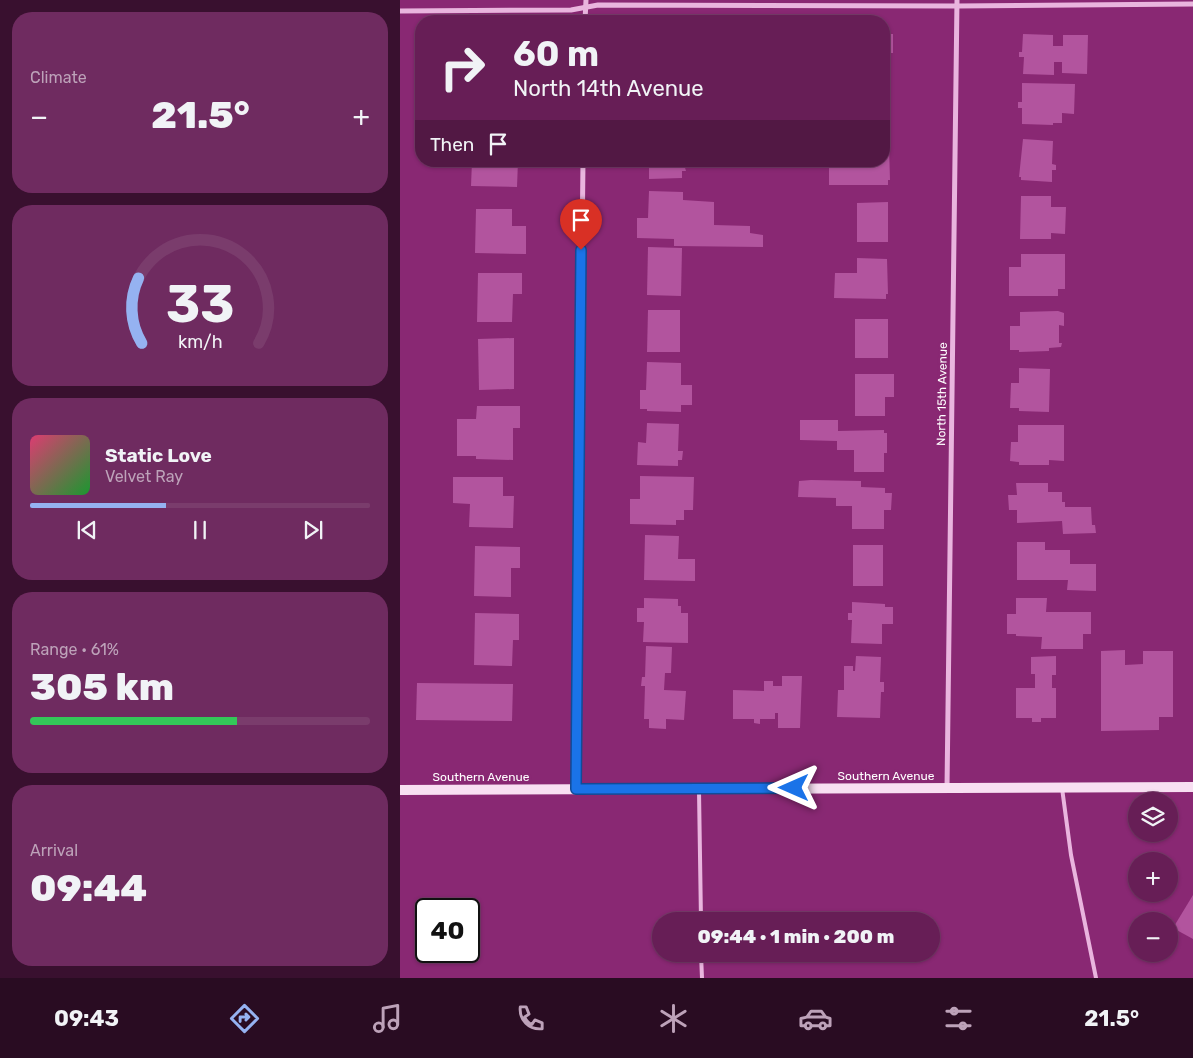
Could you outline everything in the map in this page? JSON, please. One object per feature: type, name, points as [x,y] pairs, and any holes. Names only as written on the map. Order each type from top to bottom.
[{"type":"street","points":[[585,15],[586,0]]},
{"type":"street","name":"North 15th Avenue","points":[[947,788],[957,3]]},
{"type":"street","points":[[400,11],[571,10],[598,5],[1193,4]]},
{"type":"street","points":[[576,789],[583,167]]},
{"type":"street","name":"Southern Avenue","points":[[400,790],[1193,787]]},
{"type":"lane","points":[[1062,788],[1072,854],[1096,978]]},
{"type":"lane","points":[[698,789],[701,912]]},
{"type":"lane","points":[[701,962],[702,978]]},
{"type":"building","points":[[890,34],[893,34],[893,53],[890,53]]},
{"type":"building","points":[[1023,34],[1053,35],[1053,46],[1063,46],[1063,35],[1088,35],[1087,74],[1062,73],[1062,62],[1054,62],[1054,75],[1023,74],[1024,57],[1019,57],[1019,52],[1022,52]]},
{"type":"building","points":[[1022,83],[1075,84],[1074,114],[1062,113],[1062,123],[1053,123],[1053,125],[1022,124],[1022,108],[1018,108],[1018,102],[1022,102]]},
{"type":"building","points":[[890,89],[891,129],[890,129]]},
{"type":"building","points":[[1023,139],[1053,141],[1052,164],[1056,165],[1056,170],[1052,170],[1052,182],[1021,180],[1021,177],[1019,177]]},
{"type":"building","points":[[472,167],[518,167],[517,187],[471,186]]},
{"type":"building","points":[[649,167],[685,167],[686,171],[682,171],[682,178],[649,179]]},
{"type":"building","points":[[829,167],[890,167],[890,180],[888,180],[888,185],[829,185]]},
{"type":"building","points":[[649,191],[683,192],[683,200],[714,202],[714,225],[750,226],[750,233],[763,235],[763,247],[674,246],[674,239],[637,238],[637,218],[648,218]]},
{"type":"building","points":[[1021,196],[1051,196],[1051,207],[1066,207],[1065,234],[1051,233],[1051,239],[1020,239]]},
{"type":"building","points":[[888,202],[888,242],[857,242],[857,203]]},
{"type":"building","points":[[476,209],[512,209],[512,226],[526,226],[526,254],[475,253]]},
{"type":"building","points":[[648,247],[682,248],[681,296],[647,295]]},
{"type":"building","points":[[1021,254],[1065,254],[1065,289],[1058,289],[1058,296],[1009,296],[1009,267],[1021,267]]},
{"type":"building","points":[[857,258],[887,259],[888,294],[886,294],[886,299],[834,298],[835,273],[857,273]]},
{"type":"building","points":[[478,273],[522,273],[522,294],[513,294],[512,322],[477,322]]},
{"type":"building","points":[[648,310],[680,310],[680,352],[647,352]]},
{"type":"building","points":[[1058,311],[1064,313],[1064,326],[1059,325],[1059,343],[1062,343],[1061,347],[1049,348],[1049,351],[1019,352],[1019,350],[1010,350],[1010,326],[1020,326],[1020,312]]},
{"type":"building","points":[[855,319],[888,319],[888,358],[855,358]]},
{"type":"building","points":[[514,338],[514,389],[479,390],[478,339]]},
{"type":"building","points":[[647,362],[681,363],[681,385],[692,385],[692,405],[681,405],[681,412],[640,409],[640,390],[646,390]]},
{"type":"building","points":[[1019,368],[1050,369],[1049,412],[1019,411],[1019,408],[1010,408],[1011,383],[1019,383]]},
{"type":"building","points":[[855,374],[894,374],[894,397],[885,397],[885,416],[855,416]]},
{"type":"building","points":[[477,406],[520,406],[520,428],[513,428],[513,460],[476,459],[476,456],[457,456],[457,419],[476,419]]},
{"type":"building","points":[[800,420],[838,420],[838,431],[884,430],[884,433],[887,433],[887,453],[884,453],[884,472],[854,472],[854,450],[837,450],[837,441],[800,440]]},
{"type":"building","points":[[647,423],[679,424],[678,451],[683,451],[682,460],[678,460],[678,466],[637,465],[638,442],[646,443]]},
{"type":"building","points":[[1018,425],[1064,425],[1064,461],[1049,460],[1049,465],[1019,465],[1019,462],[1010,461],[1011,442],[1018,442]]},
{"type":"building","points":[[640,476],[694,477],[693,510],[684,510],[684,520],[676,520],[676,525],[630,524],[630,499],[640,499]]},
{"type":"building","points":[[453,477],[503,477],[503,496],[514,496],[513,528],[469,527],[470,504],[453,503]]},
{"type":"building","points":[[799,481],[861,481],[861,487],[885,488],[885,493],[892,493],[891,510],[884,510],[884,529],[852,529],[852,506],[836,506],[836,498],[798,497]]},
{"type":"building","points":[[1016,483],[1048,483],[1048,492],[1062,492],[1062,502],[1065,502],[1065,507],[1091,507],[1092,525],[1095,525],[1096,533],[1063,534],[1062,521],[1017,523],[1017,510],[1009,510],[1008,495],[1017,495]]},
{"type":"building","points":[[645,535],[679,536],[678,559],[695,559],[695,581],[644,580]]},
{"type":"building","points":[[1017,542],[1045,542],[1045,550],[1070,550],[1070,564],[1096,564],[1096,591],[1067,590],[1068,580],[1017,580]]},
{"type":"building","points":[[853,545],[883,545],[883,586],[853,586]]},
{"type":"building","points":[[475,546],[520,547],[520,568],[511,568],[511,597],[474,596]]},
{"type":"building","points":[[644,598],[678,599],[681,613],[688,613],[688,643],[643,642],[644,622],[637,622],[637,608],[644,608]]},
{"type":"building","points":[[1016,598],[1047,598],[1046,612],[1091,612],[1091,634],[1083,634],[1083,649],[1041,649],[1042,637],[1007,634],[1007,614],[1016,614]]},
{"type":"building","points":[[852,602],[885,604],[885,607],[893,607],[893,624],[882,624],[882,644],[851,643],[852,620],[848,620],[848,613],[852,613]]},
{"type":"building","points":[[475,613],[519,614],[519,640],[513,640],[512,666],[474,665]]},
{"type":"building","points":[[646,646],[672,647],[671,673],[665,673],[664,690],[686,691],[684,720],[666,719],[666,729],[649,728],[649,719],[644,719],[645,686],[641,686],[642,677],[645,677]]},
{"type":"building","points":[[1125,650],[1125,665],[1143,664],[1143,651],[1173,651],[1173,717],[1159,717],[1159,730],[1101,731],[1101,651]]},
{"type":"building","points":[[856,656],[881,657],[880,682],[884,682],[884,692],[881,692],[880,718],[837,717],[838,690],[844,690],[844,666],[853,666],[853,671],[855,671]]},
{"type":"building","points":[[1056,656],[1056,675],[1052,675],[1052,688],[1056,688],[1056,718],[1041,718],[1041,722],[1032,722],[1032,718],[1016,718],[1016,688],[1035,688],[1035,674],[1031,674],[1031,657]]},
{"type":"building","points":[[782,676],[802,676],[800,728],[778,728],[778,713],[775,713],[775,719],[760,719],[760,724],[754,723],[754,719],[733,719],[733,690],[764,691],[764,681],[773,681],[773,686],[782,686]]},
{"type":"building","points":[[417,683],[513,684],[512,721],[416,720]]},
{"type":"building","points":[[1193,895],[1193,939],[1178,931],[1178,920]]},
{"type":"route","points":[[581,250],[576,789],[794,788]]}]
